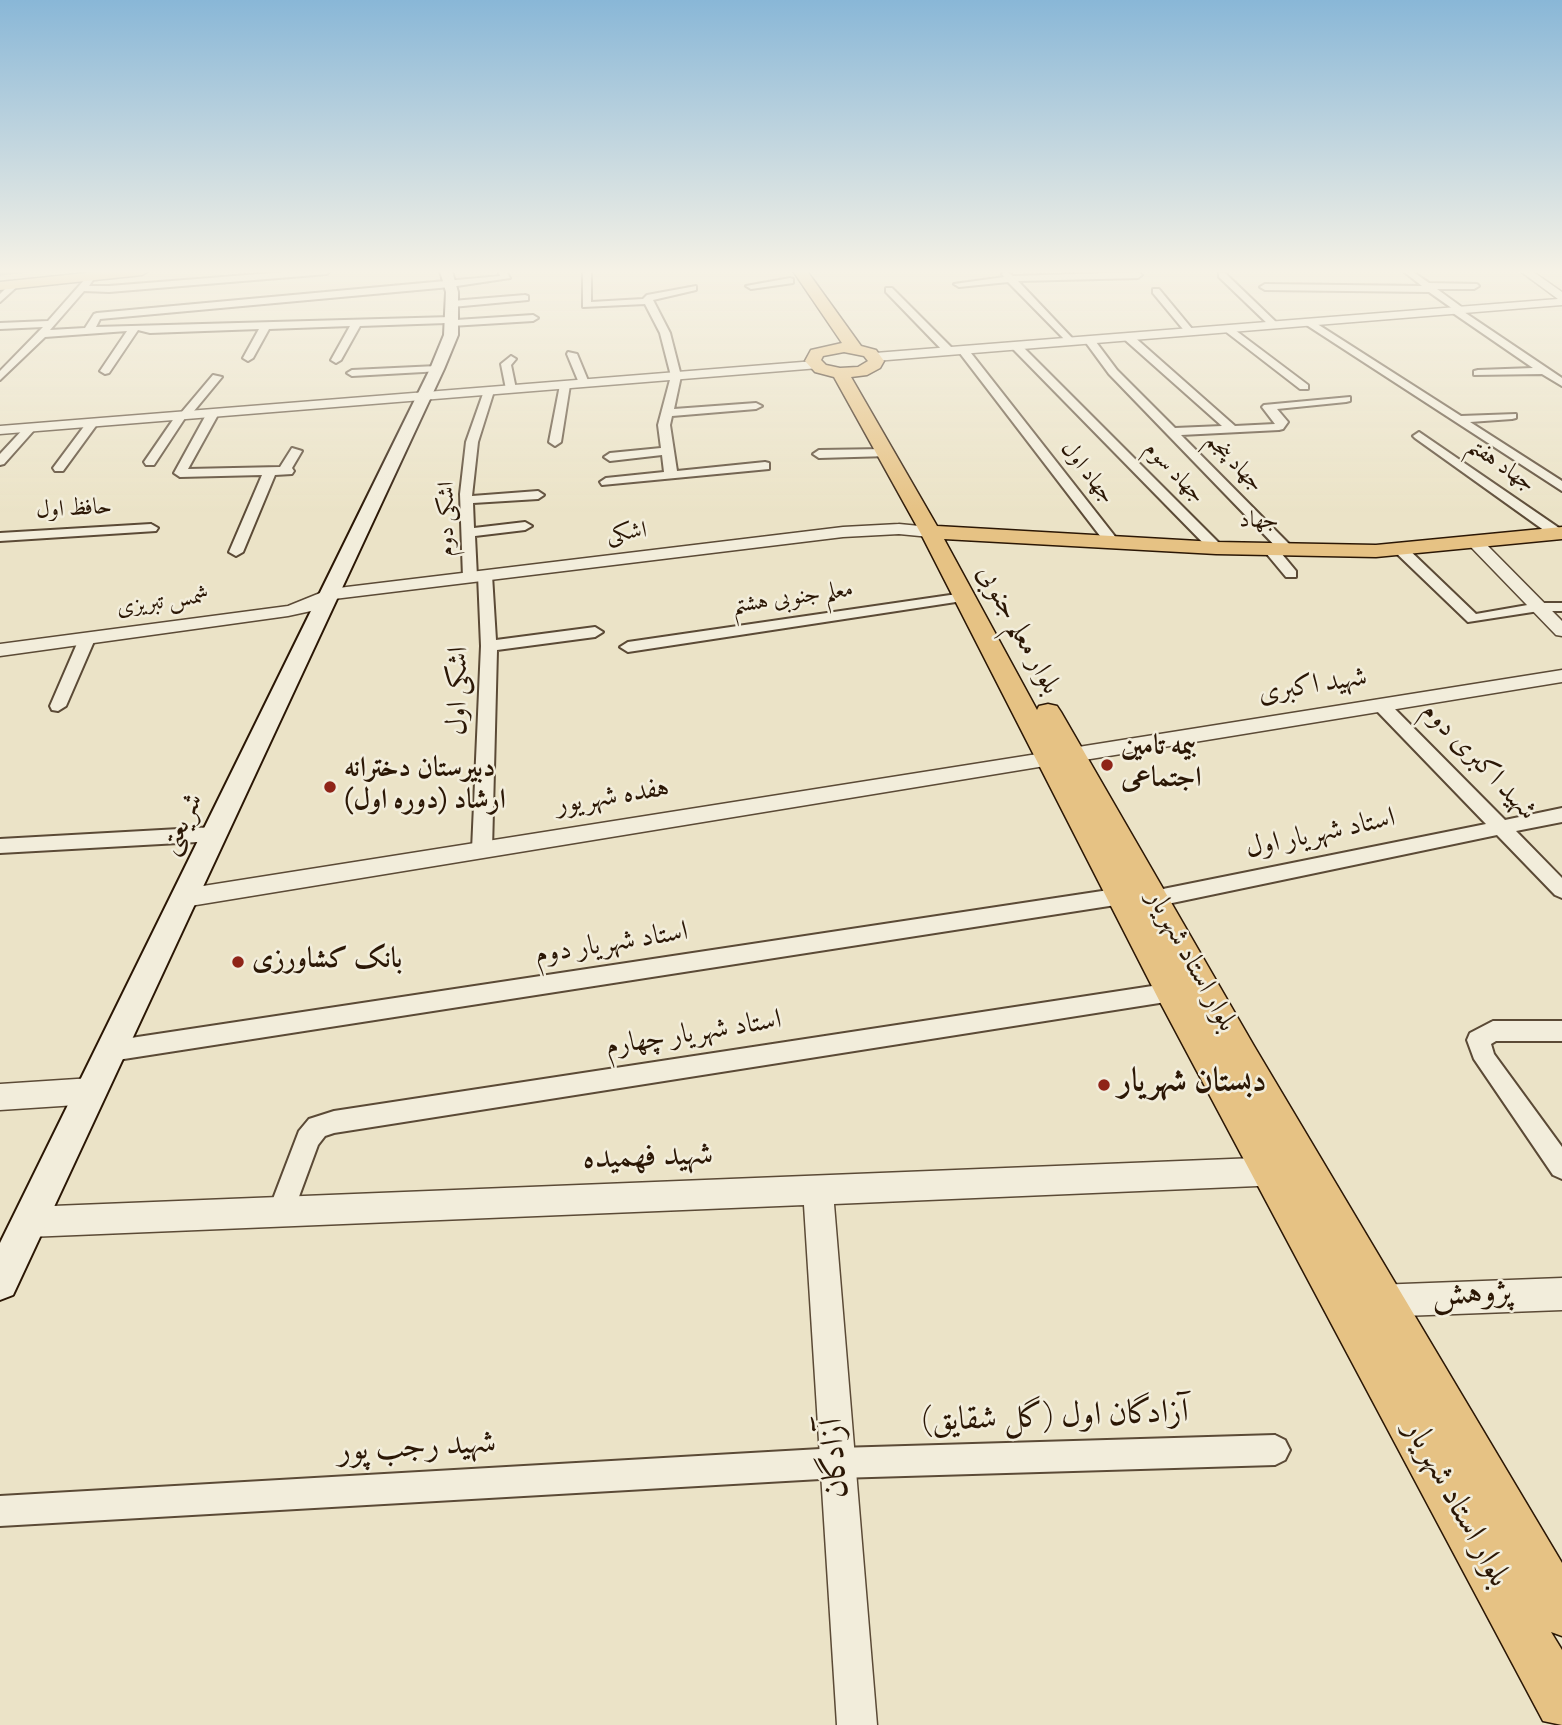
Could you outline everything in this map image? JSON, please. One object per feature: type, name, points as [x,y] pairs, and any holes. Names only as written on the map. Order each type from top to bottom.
[{"type":"main road","name":"شریعتی","points":[[0,1282],[444,352]]},
{"type":"main road","points":[[818,352],[813,361],[815,365],[858,367],[855,352]]},
{"type":"main road","name":"بلوار معلم جنوبی","points":[[858,367],[885,453],[964,597],[1061,757]]},
{"type":"main road","name":"بلوار معلم جنوبی","points":[[858,367],[953,533],[1061,757]]},
{"type":"main road","points":[[930,531],[953,533]]},
{"type":"main road","name":"جهاد","points":[[953,533],[1279,550],[1399,548],[1559,533]]},
{"type":"main road","name":"بلوار استاد شهریار","points":[[1061,757],[1364,1304],[1562,1702]]},
{"type":"main road","name":"بلوار استاد شهریار","points":[[1138,897],[1172,992],[1289,1170]]},
{"type":"main road","name":"بلوار استاد شهریار","points":[[1364,1304],[1562,1611]]},
{"type":"street","points":[[0,377],[26,352]]},
{"type":"street","points":[[105,371],[118,352]]},
{"type":"street","points":[[248,358],[252,352]]},
{"type":"street","points":[[336,360],[341,352]]},
{"type":"street","points":[[670,352],[676,376],[664,425],[671,475]]},
{"type":"street","points":[[858,367],[946,352]]},
{"type":"street","name":"جهاد اول","points":[[964,352],[1112,542]]},
{"type":"street","name":"جهاد سوم","points":[[1022,352],[1216,548]]},
{"type":"street","name":"جهاد پنجم","points":[[1098,352],[1113,372],[1172,432],[1279,550],[1291,574]]},
{"type":"street","points":[[1144,352],[1232,429]]},
{"type":"street","points":[[1257,352],[1304,387]]},
{"type":"street","points":[[1353,352],[1562,487]]},
{"type":"street","points":[[1517,352],[1562,383]]},
{"type":"street","points":[[572,354],[584,383]]},
{"type":"street","points":[[511,359],[506,364],[511,389]]},
{"type":"street","points":[[0,430],[815,365]]},
{"type":"street","points":[[352,373],[437,369]]},
{"type":"street","points":[[1478,373],[1545,371]]},
{"type":"street","points":[[150,462],[183,416],[217,377]]},
{"type":"street","points":[[555,442],[565,385]]},
{"type":"street","name":"اشکی دوم","points":[[477,576],[469,533],[467,500],[472,442],[489,391]]},
{"type":"street","points":[[1172,432],[1279,427],[1282,422],[1268,408],[1271,406],[1346,399]]},
{"type":"street","points":[[667,413],[756,406]]},
{"type":"street","points":[[214,413],[180,473],[281,472]]},
{"type":"street","points":[[1457,420],[1511,416]]},
{"type":"street","points":[[58,468],[92,423]]},
{"type":"street","points":[[0,461],[30,428]]},
{"type":"street","name":"جهاد هفتم","points":[[1419,436],[1559,533]]},
{"type":"street","points":[[610,457],[668,451]]},
{"type":"street","points":[[236,552],[281,472],[296,452]]},
{"type":"street","points":[[819,454],[885,453]]},
{"type":"street","points":[[606,482],[765,466]]},
{"type":"street","points":[[467,500],[538,495]]},
{"type":"street","points":[[469,533],[526,526]]},
{"type":"street","name":"حافظ اول","points":[[0,537],[151,528]]},
{"type":"street","name":"اشکی","points":[[330,594],[862,530],[930,531]]},
{"type":"street","points":[[1474,541],[1562,631]]},
{"type":"street","points":[[1399,548],[1473,619],[1539,607],[1562,607]]},
{"type":"street","name":"اشکی اول","points":[[477,576],[489,646],[482,850]]},
{"type":"street","name":"شمس تبریزی","points":[[0,650],[288,611],[305,607],[330,594]]},
{"type":"street","name":"معلم جنوبی هشتم","points":[[628,647],[964,597]]},
{"type":"street","points":[[489,646],[595,632]]},
{"type":"street","points":[[58,706],[88,639]]},
{"type":"street","name":"شهید اکبری","points":[[1061,757],[1562,676]]},
{"type":"street","name":"شهید اکبری دوم","points":[[1381,705],[1562,890]]},
{"type":"street","name":"هفده شهریور","points":[[184,898],[1061,757]]},
{"type":"street","name":"استاد شهریار اول","points":[[1138,897],[1562,815]]},
{"type":"street","points":[[0,846],[215,834]]},
{"type":"street","name":"استاد شهریار دوم","points":[[111,1052],[1138,897]]},
{"type":"street","name":"استاد شهریار چهارم","points":[[281,1212],[308,1139],[317,1128],[334,1122],[1172,992]]},
{"type":"street","points":[[1562,1031],[1493,1031],[1478,1040],[1485,1059],[1562,1167]]},
{"type":"street","points":[[0,1097],[92,1091]]},
{"type":"street","name":"شهید فهمیده","points":[[28,1223],[1289,1170]]},
{"type":"street","name":"آزادگان","points":[[818,1190],[857,1725]]},
{"type":"street","name":"پژوهش","points":[[1364,1304],[1562,1294]]},
{"type":"street","name":"آزادگان اول (گل شقایق)","points":[[838,1463],[1275,1450]]},
{"type":"street","name":"شهید رجب پور","points":[[0,1511],[838,1463]]},
{"type":"place","name":"بیمه تامین اجتماعی","points":[[1107,765]]},
{"type":"place","name":"دبیرستان دخترانه ارشاد (دوره اول)","points":[[330,787]]},
{"type":"place","name":"بانک کشاورزی","points":[[238,962]]},
{"type":"place","name":"دبستان شهریار","points":[[1104,1085]]}]
